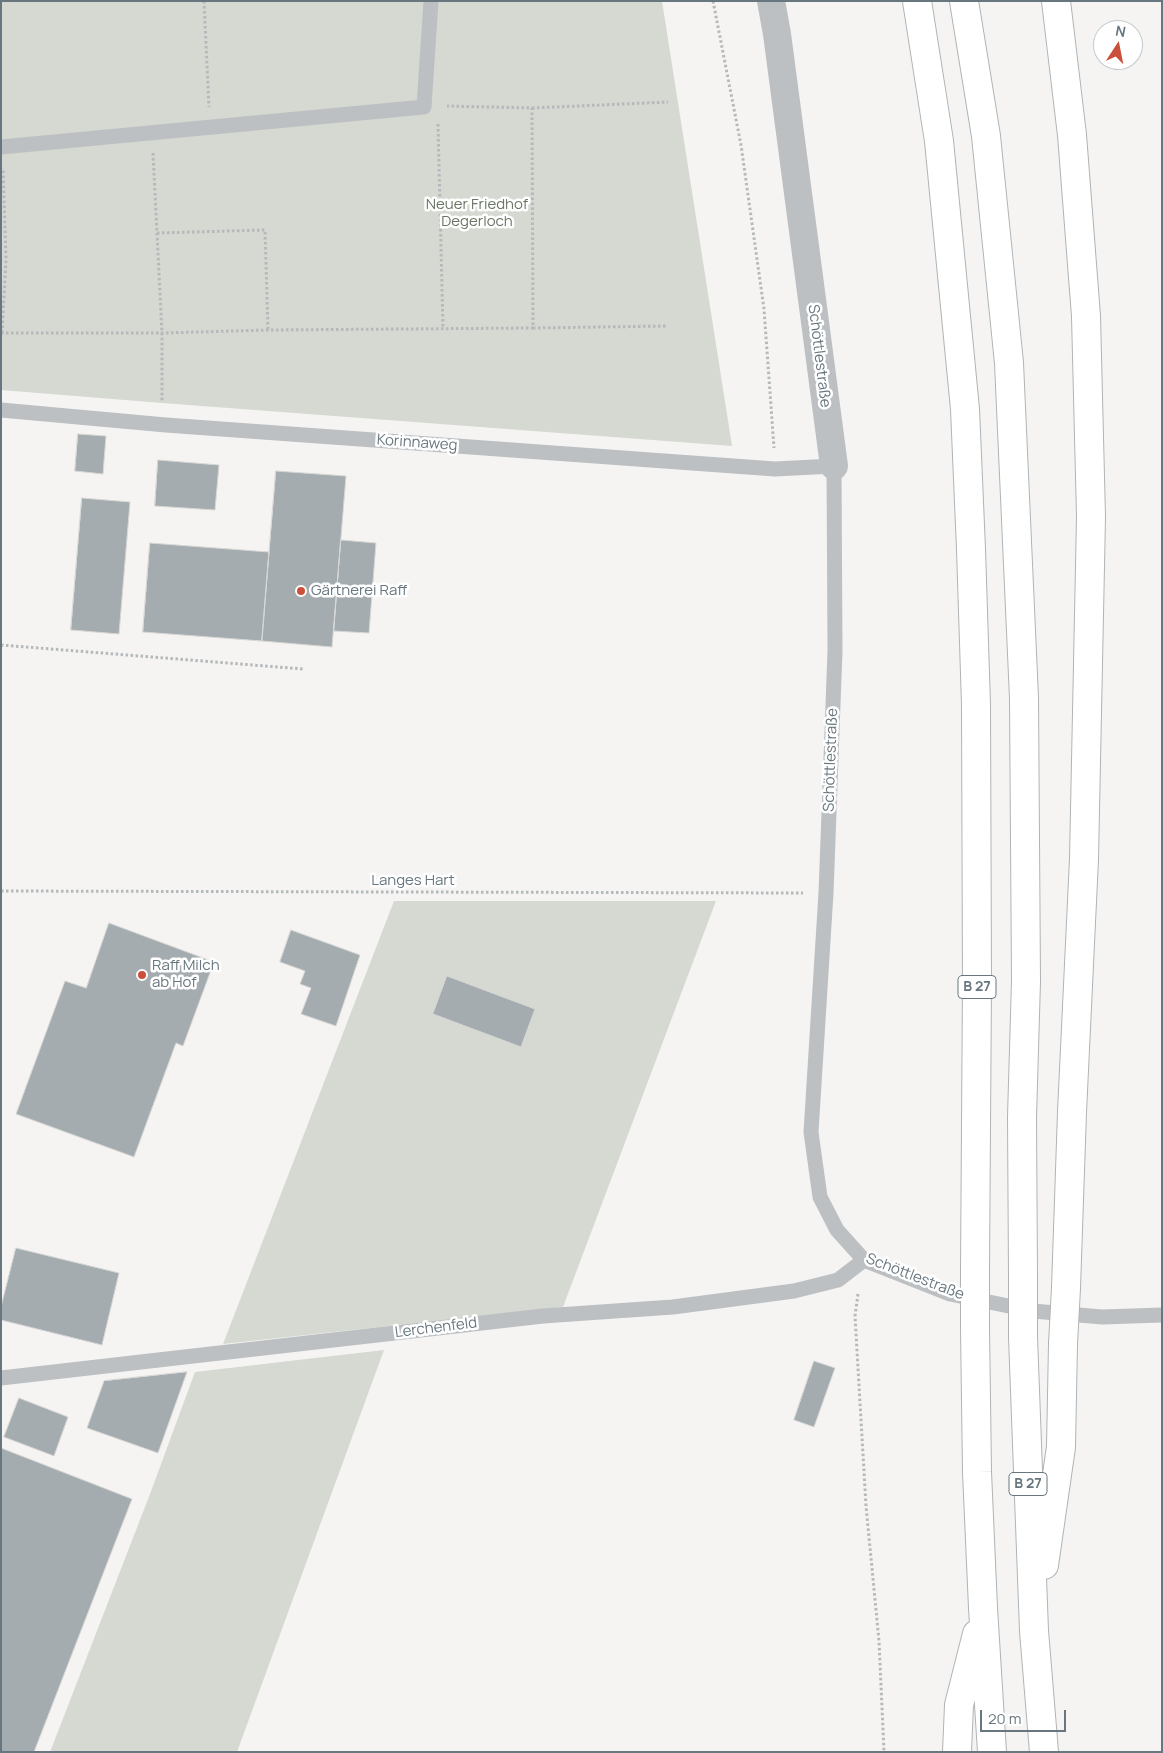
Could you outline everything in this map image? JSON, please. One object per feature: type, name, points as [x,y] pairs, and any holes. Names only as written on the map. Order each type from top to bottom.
[{"type":"highway","name":"B 27","points":[[917,1],[939,141],[965,409],[976,705],[975,1328],[977,1472],[992,1752]]},
{"type":"highway","name":"B 27","points":[[964,1],[986,136],[1009,363],[1024,698],[1026,981],[1022,1117],[1023,1337],[1034,1631],[1044,1752]]},
{"type":"highway","points":[[1034,1631],[1062,1447],[1072,1112],[1084,859],[1091,517],[1086,316],[1072,135],[1056,1]]},
{"type":"highway","name":"B 27","points":[[957,1752],[959,1705],[983,1608]]},
{"type":"street","name":"Schöttlestraße","points":[[771,1],[777,34],[834,466]]},
{"type":"lane","points":[[2,147],[431,106],[431,1]]},
{"type":"lane","name":"Korinnaweg","points":[[1,410],[166,425],[775,469],[834,466]]},
{"type":"lane","name":"Schöttlestraße","points":[[834,466],[835,651],[826,893],[810,1132],[820,1197],[837,1230],[864,1260],[950,1294],[1032,1312],[1102,1317],[1162,1315]]},
{"type":"lane","name":"Lerchenfeld","points":[[1,1378],[543,1316],[673,1307],[794,1290],[838,1280],[864,1260]]},
{"type":"path","points":[[204,1],[210,127]]},
{"type":"path","points":[[714,1],[741,145],[764,309],[775,469]]},
{"type":"path","points":[[443,329],[431,106],[532,108],[668,102]]},
{"type":"path","points":[[532,108],[533,328]]},
{"type":"path","points":[[152,133],[162,333],[162,403],[166,425]]},
{"type":"path","points":[[2,147],[6,260],[1,332],[162,333],[268,330],[668,326]]},
{"type":"path","points":[[157,234],[265,230],[268,330]]},
{"type":"path","points":[[1,644],[303,669]]},
{"type":"path","name":"Langes Hart","points":[[1,891],[826,893]]},
{"type":"path","points":[[864,1260],[855,1316],[866,1506],[879,1641],[884,1752]]},
{"type":"green space","name":"Neuer Friedhof Degerloch","points":[[1,1],[662,1],[732,446],[1,390]]},
{"type":"green space","points":[[394,901],[716,901],[563,1307],[223,1344]]},
{"type":"green space","points":[[384,1350],[237,1752],[50,1752],[195,1372]]},
{"type":"building","points":[[78,434],[106,436],[103,474],[75,471]]},
{"type":"building","points":[[158,460],[219,465],[215,510],[155,506]]},
{"type":"building","name":"Gärtnerei Raff","points":[[276,471],[346,476],[332,647],[262,641]]},
{"type":"building","points":[[82,498],[130,502],[119,634],[71,630]]},
{"type":"building","points":[[341,540],[376,543],[369,633],[334,631]]},
{"type":"building","points":[[150,543],[269,552],[262,641],[143,632]]},
{"type":"building","points":[[109,923],[214,962],[183,1046],[176,1043],[134,1157],[16,1114],[65,981],[86,988]]},
{"type":"building","points":[[291,930],[360,955],[336,1026],[301,1014],[311,988],[300,984],[305,971],[280,962]]},
{"type":"building","points":[[447,976],[535,1009],[521,1047],[433,1014]]},
{"type":"building","points":[[16,1248],[119,1273],[102,1345],[1,1320],[1,1307]]},
{"type":"building","points":[[814,1361],[835,1368],[814,1427],[794,1420]]},
{"type":"building","points":[[187,1372],[158,1453],[87,1428],[104,1381]]},
{"type":"building","points":[[19,1398],[68,1417],[54,1456],[4,1437]]},
{"type":"building","points":[[1,1448],[132,1499],[34,1752],[1,1752]]},
{"type":"place","name":"Gärtnerei Raff","points":[[301,591]]},
{"type":"place","name":"Raff Milch ab Hof","points":[[142,975]]}]
